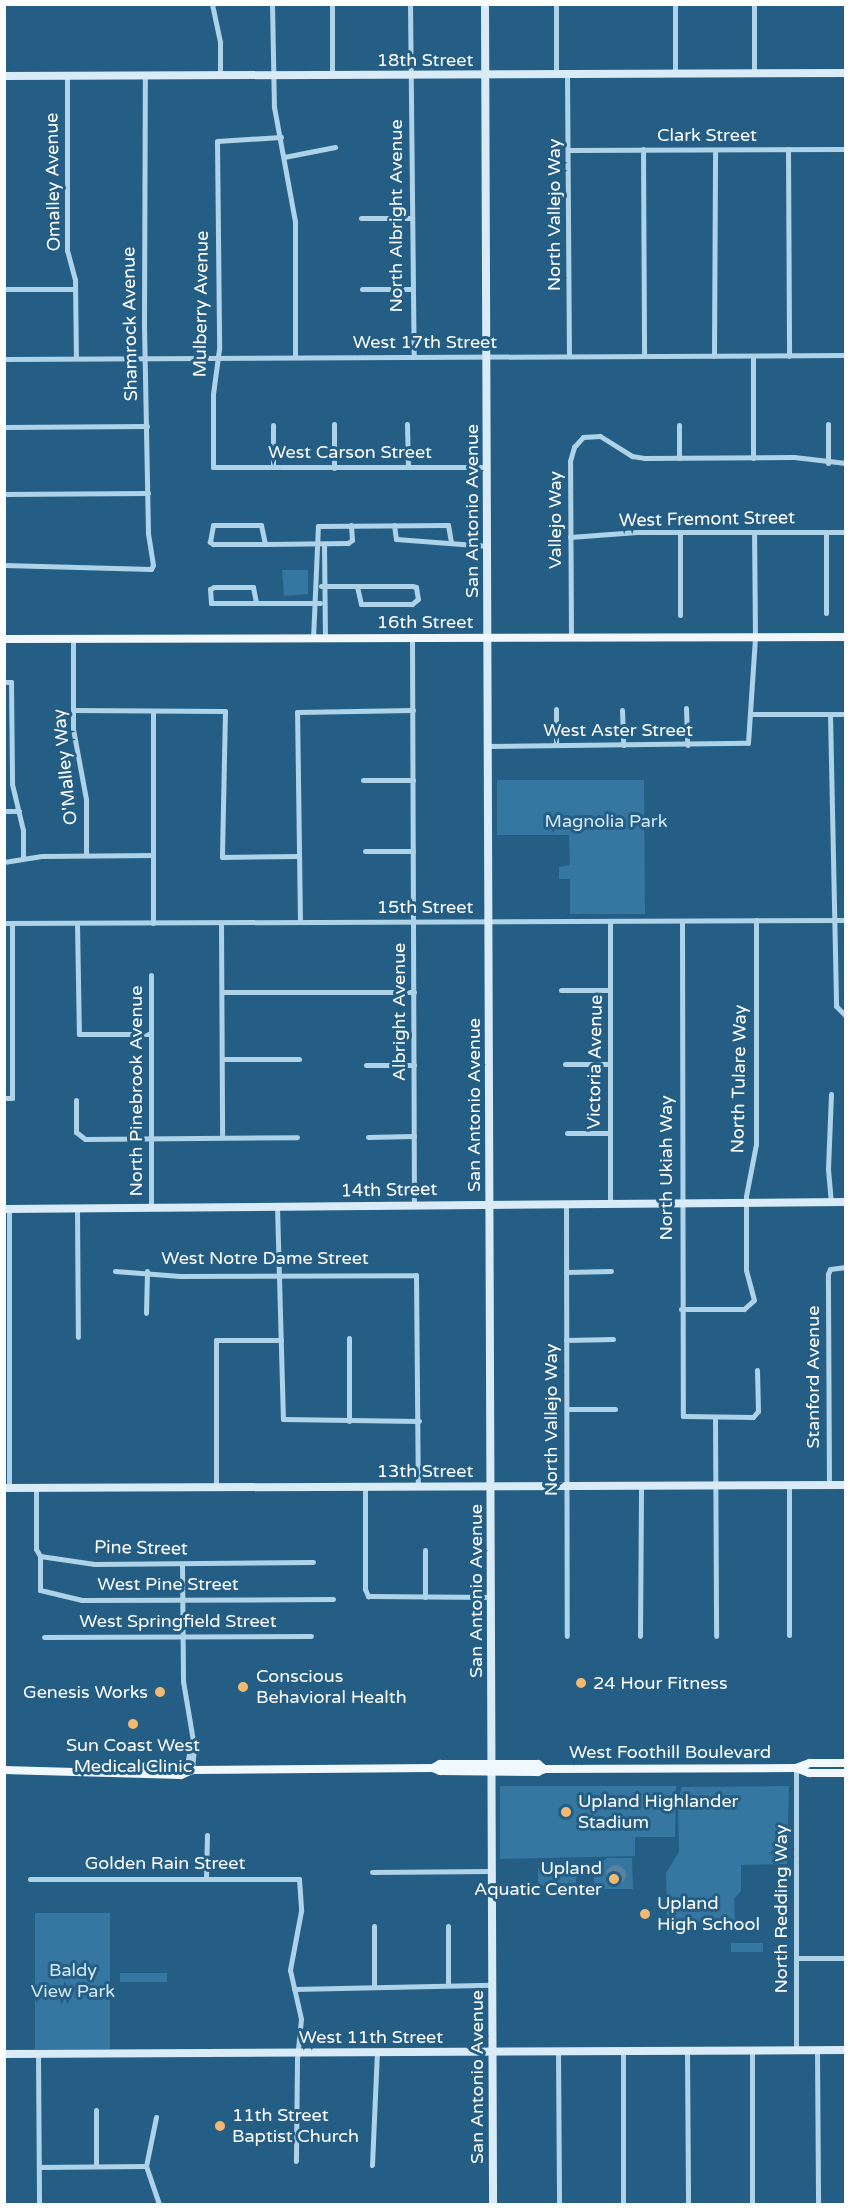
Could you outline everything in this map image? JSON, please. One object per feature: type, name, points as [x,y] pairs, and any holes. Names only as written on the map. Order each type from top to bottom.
[{"type":"main road","name":"San Antonio Avenue","points":[[485,4],[493,2205]]},
{"type":"main road","name":"18th Street","points":[[4,76],[846,73]]},
{"type":"main road","name":"16th Street","points":[[4,639],[846,637]]},
{"type":"main road","name":"14th Street","points":[[7,1209],[846,1202]]},
{"type":"main road","name":"13th Street","points":[[7,1488],[846,1485]]},
{"type":"main road","name":"West Foothill Boulevard","points":[[4,1770],[122,1770],[158,1766],[192,1770],[492,1768],[538,1764],[544,1769],[796,1768],[810,1763],[846,1763]]},
{"type":"main road","name":"West Foothill Boulevard","points":[[796,1768],[809,1773],[846,1773]]},
{"type":"main road","name":"West 11th Street","points":[[4,2054],[846,2050]]},
{"type":"street","points":[[212,4],[220,42],[220,76]]},
{"type":"street","points":[[272,4],[271,75],[296,221],[294,357]]},
{"type":"street","points":[[332,75],[333,4]]},
{"type":"street","name":"North Albright Avenue","points":[[410,4],[411,289],[414,357]]},
{"type":"street","points":[[556,4],[556,74]]},
{"type":"street","points":[[675,4],[675,74]]},
{"type":"street","points":[[754,4],[754,73]]},
{"type":"street","name":"North Vallejo Way","points":[[567,74],[569,356]]},
{"type":"street","name":"Omalley Avenue","points":[[67,77],[67,250],[75,288],[76,358]]},
{"type":"street","name":"Shamrock Avenue","points":[[4,565],[151,569],[146,358],[145,77]]},
{"type":"street","name":"Mulberry Avenue","points":[[213,468],[213,394],[218,358],[217,141],[280,137]]},
{"type":"street","points":[[284,157],[335,147]]},
{"type":"street","points":[[643,149],[644,356]]},
{"type":"street","name":"Clark Street","points":[[568,150],[846,149]]},
{"type":"street","points":[[714,356],[715,150]]},
{"type":"street","points":[[788,150],[789,356]]},
{"type":"street","points":[[361,218],[411,218]]},
{"type":"street","points":[[4,289],[75,288]]},
{"type":"street","points":[[362,289],[411,289]]},
{"type":"street","points":[[753,356],[753,458]]},
{"type":"street","name":"West 17th Street","points":[[4,359],[846,356]]},
{"type":"street","points":[[334,424],[334,468]]},
{"type":"street","points":[[407,424],[408,468]]},
{"type":"street","points":[[828,424],[828,463]]},
{"type":"street","points":[[273,425],[273,468]]},
{"type":"street","points":[[679,425],[679,458],[794,458],[846,463]]},
{"type":"street","points":[[4,427],[147,426]]},
{"type":"street","name":"Vallejo Way","points":[[571,638],[570,461],[577,441],[600,436],[632,456],[679,458]]},
{"type":"street","name":"West Carson Street","points":[[213,468],[487,467]]},
{"type":"street","points":[[4,494],[148,493]]},
{"type":"street","points":[[264,544],[261,525],[210,528],[213,544],[264,544],[316,544],[324,544],[350,543],[351,525]]},
{"type":"street","points":[[313,639],[316,603],[316,530],[320,525],[448,525],[451,542]]},
{"type":"street","points":[[394,525],[396,539],[488,546]]},
{"type":"street","points":[[680,532],[680,615]]},
{"type":"street","name":"West Fremont Street","points":[[570,537],[680,532],[846,532]]},
{"type":"street","points":[[754,532],[755,638],[750,714],[846,714]]},
{"type":"street","points":[[826,532],[826,613]]},
{"type":"street","points":[[324,544],[325,639]]},
{"type":"street","points":[[316,586],[412,585],[416,587],[417,599],[412,604],[361,604],[357,586]]},
{"type":"street","points":[[256,603],[253,586],[210,590],[211,603],[256,603],[316,603],[324,603]]},
{"type":"street","name":"O'Malley Way","points":[[73,639],[75,744],[86,799],[86,855]]},
{"type":"street","name":"Albright Avenue","points":[[412,639],[414,1205]]},
{"type":"street","points":[[8,682],[12,784],[19,811],[24,858]]},
{"type":"street","points":[[686,708],[687,745]]},
{"type":"street","points":[[556,709],[556,745]]},
{"type":"street","points":[[73,710],[225,711],[222,856],[299,856]]},
{"type":"street","points":[[300,922],[297,712],[413,710]]},
{"type":"street","points":[[622,710],[623,745]]},
{"type":"street","points":[[153,711],[153,923]]},
{"type":"street","name":"West Aster Street","points":[[488,746],[748,743],[750,714]]},
{"type":"street","points":[[830,714],[831,890],[837,920],[836,1006],[846,1016]]},
{"type":"street","points":[[4,750],[12,750]]},
{"type":"street","points":[[363,780],[413,780]]},
{"type":"street","points":[[4,811],[19,811]]},
{"type":"street","points":[[365,851],[413,850]]},
{"type":"street","points":[[4,862],[24,858],[86,855],[153,855]]},
{"type":"street","name":"North Tulare Way","points":[[681,1309],[750,1307],[754,1300],[746,1270],[746,1203],[756,1144],[756,920]]},
{"type":"street","name":"15th Street","points":[[4,923],[846,920]]},
{"type":"street","name":"Victoria Avenue","points":[[610,921],[610,1203]]},
{"type":"street","name":"North Ukiah Way","points":[[682,921],[680,1203],[683,1416],[715,1418]]},
{"type":"street","points":[[4,1098],[12,1098],[12,923]]},
{"type":"street","points":[[78,923],[79,1034],[151,1034]]},
{"type":"street","points":[[221,923],[222,1137]]},
{"type":"street","name":"North Pinebrook Avenue","points":[[151,975],[152,1207]]},
{"type":"street","points":[[561,990],[610,990]]},
{"type":"street","points":[[222,992],[414,992]]},
{"type":"street","points":[[222,1059],[299,1059]]},
{"type":"street","points":[[565,1064],[609,1064]]},
{"type":"street","points":[[366,1065],[414,1065]]},
{"type":"street","points":[[831,1094],[828,1169],[831,1202]]},
{"type":"street","points":[[76,1100],[76,1132],[85,1139],[297,1137]]},
{"type":"street","points":[[567,1133],[609,1133]]},
{"type":"street","points":[[368,1137],[414,1136]]},
{"type":"street","name":"North Vallejo Way","points":[[566,1203],[567,1636]]},
{"type":"street","points":[[277,1206],[283,1419],[419,1421],[418,1486]]},
{"type":"street","points":[[7,1209],[7,1488]]},
{"type":"street","points":[[77,1209],[78,1337]]},
{"type":"street","name":"Stanford Avenue","points":[[829,1485],[830,1269],[846,1267]]},
{"type":"street","name":"West Notre Dame Street","points":[[115,1271],[147,1271],[180,1276],[416,1275],[419,1421]]},
{"type":"street","points":[[146,1313],[147,1271]]},
{"type":"street","points":[[566,1272],[610,1271]]},
{"type":"street","points":[[349,1338],[349,1421]]},
{"type":"street","points":[[566,1340],[613,1339]]},
{"type":"street","points":[[216,1487],[216,1340],[281,1340]]},
{"type":"street","points":[[716,1636],[715,1418],[753,1417],[758,1411],[757,1370]]},
{"type":"street","points":[[567,1409],[615,1409]]},
{"type":"street","points":[[640,1636],[641,1485]]},
{"type":"street","points":[[789,1485],[789,1635]]},
{"type":"street","points":[[365,1486],[365,1589],[368,1596],[491,1597]]},
{"type":"street","points":[[36,1487],[36,1549],[40,1556]]},
{"type":"street","points":[[425,1550],[425,1597]]},
{"type":"street","name":"Pine Street","points":[[40,1556],[94,1564],[313,1562]]},
{"type":"street","name":"West Pine Street","points":[[40,1556],[40,1590],[44,1593],[82,1600],[333,1599]]},
{"type":"street","points":[[182,1564],[183,1681],[191,1741],[188,1760],[192,1770]]},
{"type":"street","name":"West Springfield Street","points":[[44,1637],[311,1636]]},
{"type":"street","name":"North Redding Way","points":[[796,1768],[796,2050]]},
{"type":"street","points":[[206,1878],[207,1834]]},
{"type":"street","points":[[372,1872],[491,1871]]},
{"type":"street","name":"Golden Rain Street","points":[[30,1879],[299,1879],[301,1911],[291,1951],[294,1989]]},
{"type":"street","points":[[374,1926],[374,1986]]},
{"type":"street","points":[[448,1926],[448,1985]]},
{"type":"street","points":[[796,1958],[846,1958]]},
{"type":"street","points":[[296,2161],[297,2052],[301,2046],[300,2006],[294,1989],[492,1985]]},
{"type":"street","points":[[752,2050],[752,2205]]},
{"type":"street","points":[[817,2050],[818,2205]]},
{"type":"street","points":[[558,2051],[559,2205]]},
{"type":"street","points":[[623,2051],[623,2205]]},
{"type":"street","points":[[687,2051],[688,2205]]},
{"type":"street","points":[[372,2165],[377,2052]]},
{"type":"street","points":[[38,2054],[39,2205]]},
{"type":"street","points":[[96,2110],[96,2166]]},
{"type":"street","points":[[156,2117],[146,2166],[159,2205]]},
{"type":"street","points":[[39,2167],[146,2166]]},
{"type":"green space","points":[[282,570],[308,570],[308,594],[284,596]]},
{"type":"green space","name":"Magnolia Park","points":[[497,780],[644,780],[645,914],[570,914],[570,879],[559,879],[559,867],[570,865],[569,835],[497,835]]},
{"type":"green space","name":"Upland Highlander Stadium","points":[[500,1786],[676,1786],[675,1837],[635,1837],[635,1856],[500,1859]]},
{"type":"green space","points":[[789,1786],[787,1864],[741,1865],[741,1891],[734,1899],[735,1921],[667,1922],[666,1873],[679,1852],[678,1799],[682,1787]]},
{"type":"green space","name":"Upland Aquatic Center","points":[[607,1858],[632,1858],[633,1889],[594,1889],[594,1870]]},
{"type":"green space","points":[[538,1868],[576,1868],[576,1886],[538,1886]]},
{"type":"green space","name":"Baldy View Park","points":[[35,1913],[110,1913],[110,2049],[35,2049]]},
{"type":"green space","points":[[731,1943],[763,1943],[763,1952],[731,1952]]},
{"type":"green space","points":[[120,1973],[167,1973],[167,1982],[120,1982]]},
{"type":"shaded area","points":[[612,1865],[620,1865],[626,1871],[626,1879],[620,1885],[612,1885],[606,1879],[606,1871]]},
{"type":"place","name":"24 Hour Fitness","points":[[581,1683]]},
{"type":"place","name":"Conscious Behavioral Health","points":[[243,1687]]},
{"type":"place","name":"Genesis Works","points":[[160,1692]]},
{"type":"place","name":"Sun Coast West Medical Clinic","points":[[133,1724]]},
{"type":"place","name":"Upland Highlander Stadium","points":[[566,1812]]},
{"type":"place","name":"Upland Aquatic Center","points":[[614,1879]]},
{"type":"place","name":"Upland High School","points":[[645,1914]]},
{"type":"place","name":"11th Street Baptist Church","points":[[220,2126]]}]
